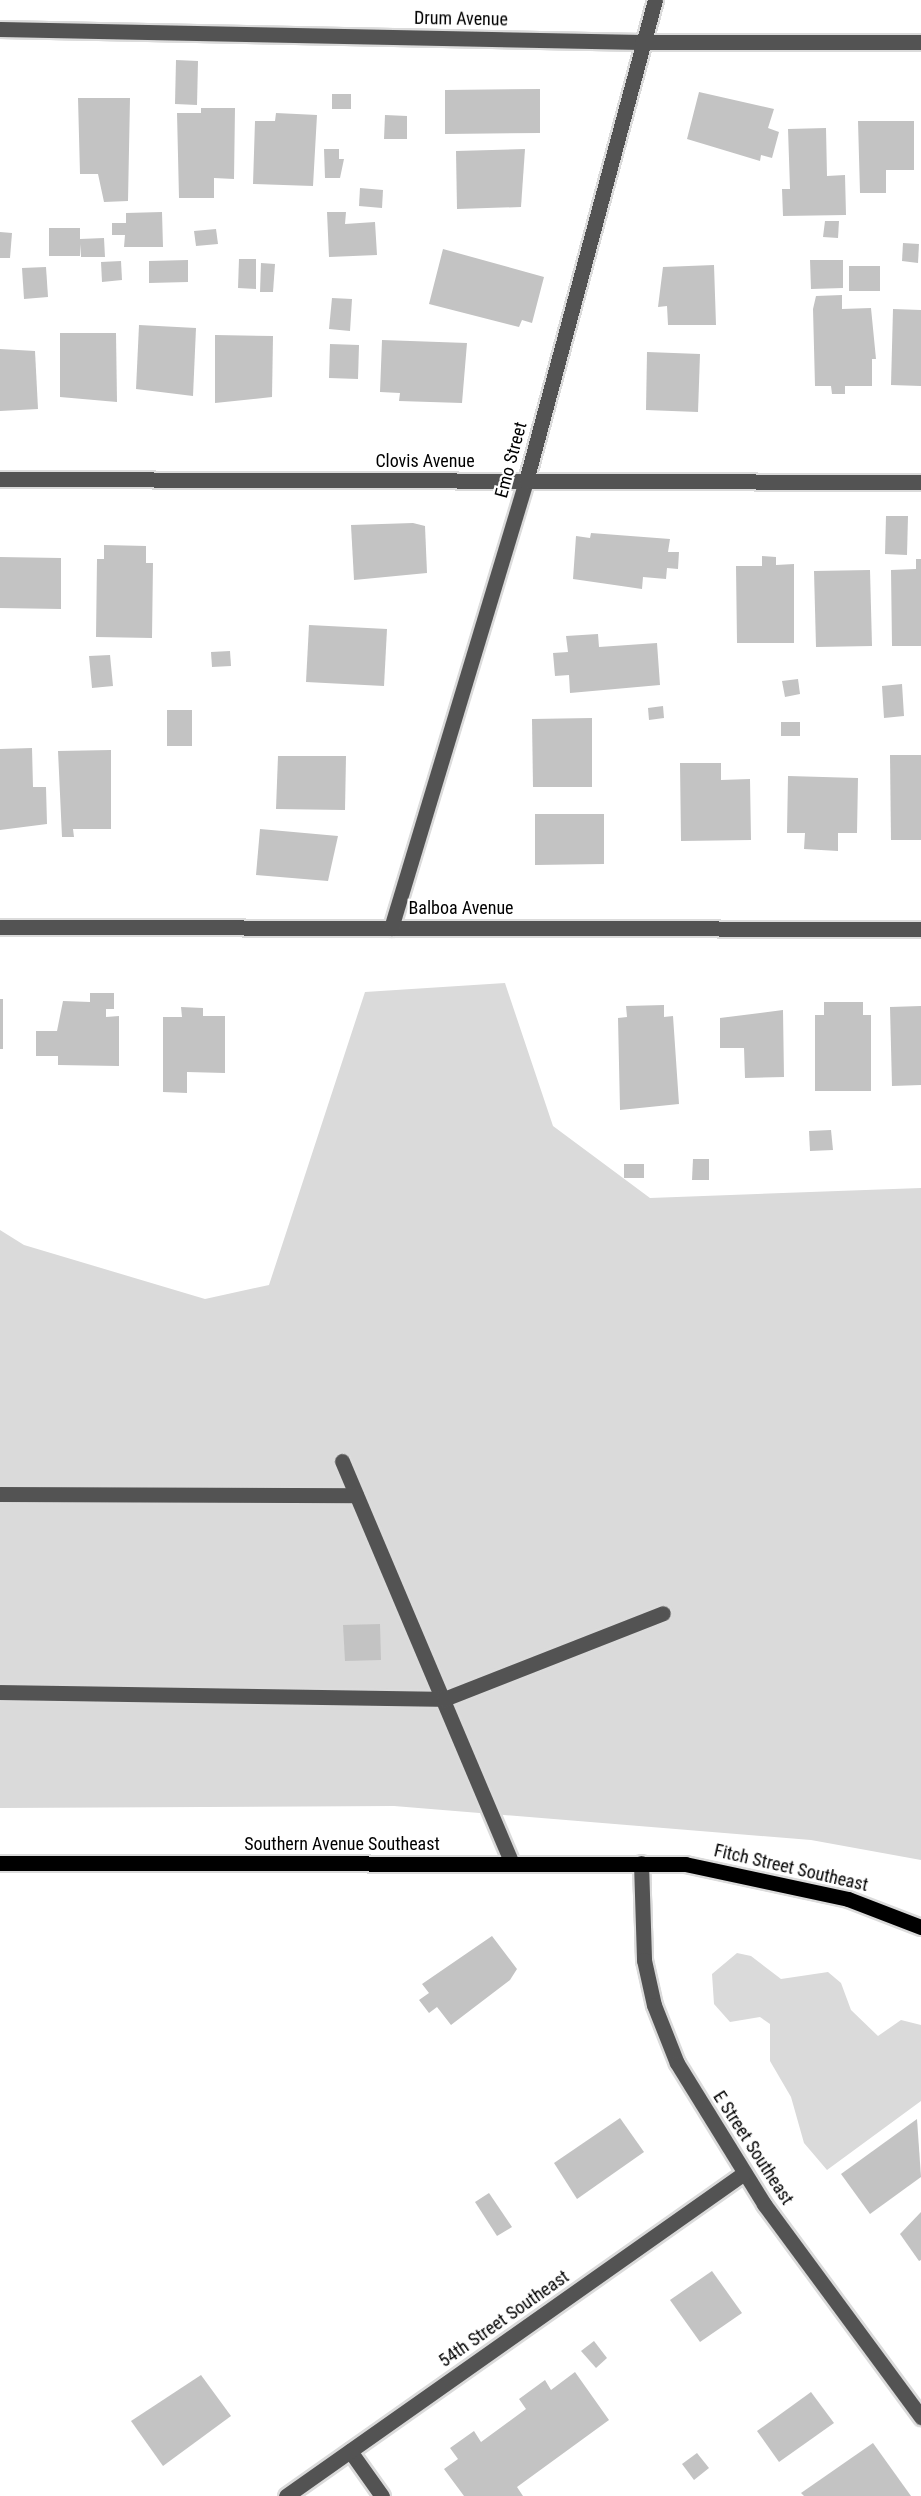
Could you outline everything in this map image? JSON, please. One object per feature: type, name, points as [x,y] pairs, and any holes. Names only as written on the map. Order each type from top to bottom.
[{"type":"main road","name":"Southern Avenue Southeast","points":[[0,1863],[685,1864]]},
{"type":"main road","name":"Fitch Street Southeast","points":[[685,1864],[848,1899],[921,1927]]},
{"type":"street","name":"Emo Street","points":[[391,928],[526,481],[655,0]]},
{"type":"street","name":"Drum Avenue","points":[[0,29],[642,42],[921,42]]},
{"type":"street","name":"Clovis Avenue","points":[[0,479],[921,482]]},
{"type":"street","name":"Balboa Avenue","points":[[0,927],[921,929]]},
{"type":"street","points":[[342,1461],[512,1863]]},
{"type":"street","points":[[0,1494],[357,1495]]},
{"type":"street","points":[[0,1692],[444,1699],[663,1613]]},
{"type":"street","name":"E Street Southeast","points":[[641,1863],[644,1960],[660,2025],[744,2173],[921,2417]]},
{"type":"street","name":"54th Street Southeast","points":[[286,2496],[744,2173]]},
{"type":"street","points":[[350,2451],[382,2496]]},
{"type":"shaded area","points":[[505,983],[553,1126],[650,1198],[921,1188],[921,1860],[811,1840],[394,1806],[0,1808],[0,1230],[24,1245],[205,1299],[269,1285],[365,992]]},
{"type":"shaded area","points":[[737,1953],[751,1956],[781,1979],[828,1972],[841,1983],[851,2010],[878,2036],[901,2020],[921,2025],[921,2101],[827,2170],[804,2143],[791,2097],[770,2061],[770,2024],[760,2017],[730,2022],[714,2004],[712,1974]]},
{"type":"building","points":[[176,60],[198,61],[197,105],[175,104]]},
{"type":"building","points":[[540,89],[540,133],[445,134],[445,90]]},
{"type":"building","points":[[699,92],[774,109],[768,128],[779,132],[772,158],[761,155],[760,161],[687,139]]},
{"type":"building","points":[[332,94],[351,94],[351,109],[332,109]]},
{"type":"building","points":[[78,98],[130,98],[128,201],[104,202],[98,174],[80,174]]},
{"type":"building","points":[[201,108],[235,108],[234,179],[214,178],[214,198],[179,198],[177,113],[201,113]]},
{"type":"building","points":[[276,113],[317,115],[313,186],[253,184],[255,121],[275,121]]},
{"type":"building","points":[[385,115],[407,116],[407,139],[384,139]]},
{"type":"building","points":[[858,121],[914,121],[914,170],[886,170],[886,193],[860,193]]},
{"type":"building","points":[[826,128],[827,176],[845,175],[846,215],[783,216],[782,189],[790,189],[788,129]]},
{"type":"building","points":[[324,149],[339,149],[339,159],[344,159],[340,178],[325,178]]},
{"type":"building","points":[[525,149],[521,207],[457,209],[456,151]]},
{"type":"building","points":[[360,188],[383,190],[382,208],[359,206]]},
{"type":"building","points":[[162,212],[163,247],[124,247],[125,235],[112,235],[112,223],[126,223],[126,213]]},
{"type":"building","points":[[327,212],[346,212],[345,224],[375,222],[377,255],[329,257]]},
{"type":"building","points":[[825,221],[839,221],[838,238],[823,237]]},
{"type":"building","points":[[49,228],[80,228],[80,239],[104,238],[105,257],[81,257],[81,244],[80,256],[49,256]]},
{"type":"building","points":[[216,229],[218,244],[196,246],[194,231]]},
{"type":"building","points":[[0,232],[12,233],[10,258],[0,258]]},
{"type":"building","points":[[903,243],[919,244],[918,263],[902,261]]},
{"type":"building","points":[[443,249],[544,277],[532,323],[522,320],[519,327],[429,304]]},
{"type":"building","points":[[239,259],[256,259],[256,289],[238,288]]},
{"type":"building","points":[[188,260],[188,282],[149,283],[149,261]]},
{"type":"building","points":[[810,260],[843,260],[843,288],[811,289]]},
{"type":"building","points":[[121,261],[122,280],[102,282],[101,262]]},
{"type":"building","points":[[261,263],[275,264],[273,292],[260,292]]},
{"type":"building","points":[[714,265],[716,325],[668,325],[667,306],[658,307],[663,267]]},
{"type":"building","points":[[849,266],[880,266],[880,291],[849,291]]},
{"type":"building","points":[[46,267],[48,297],[24,299],[22,268]]},
{"type":"building","points":[[842,295],[842,309],[871,308],[876,359],[872,359],[872,386],[845,386],[845,394],[832,394],[831,386],[815,386],[813,309],[816,296]]},
{"type":"building","points":[[332,298],[352,299],[350,331],[329,329]]},
{"type":"building","points":[[893,309],[921,310],[921,386],[891,385]]},
{"type":"building","points":[[139,325],[196,328],[193,396],[136,389]]},
{"type":"building","points":[[60,333],[116,333],[117,402],[60,397]]},
{"type":"building","points":[[215,335],[273,336],[272,397],[215,403]]},
{"type":"building","points":[[382,340],[467,343],[462,403],[399,401],[400,393],[380,392]]},
{"type":"building","points":[[330,344],[359,345],[358,379],[329,378]]},
{"type":"building","points":[[0,349],[35,351],[38,409],[0,411]]},
{"type":"building","points":[[647,352],[700,354],[698,412],[646,410]]},
{"type":"building","points":[[886,516],[908,516],[907,555],[885,554]]},
{"type":"building","points":[[413,523],[425,526],[427,573],[354,580],[351,525]]},
{"type":"building","points":[[591,533],[670,539],[668,552],[679,552],[678,569],[667,568],[666,579],[643,577],[642,589],[573,579],[576,536],[590,538]]},
{"type":"building","points":[[104,545],[146,546],[146,563],[153,563],[152,638],[96,637],[97,559],[104,559]]},
{"type":"building","points":[[762,556],[776,557],[776,565],[794,564],[794,643],[737,643],[736,566],[762,566]]},
{"type":"building","points":[[0,557],[61,558],[61,609],[0,608]]},
{"type":"building","points":[[916,559],[921,559],[921,646],[892,646],[891,570],[916,569]]},
{"type":"building","points":[[870,570],[872,646],[816,647],[814,571]]},
{"type":"building","points":[[309,625],[387,629],[384,686],[306,682]]},
{"type":"building","points":[[598,634],[599,647],[657,643],[660,685],[570,693],[569,675],[555,676],[553,653],[568,652],[566,636]]},
{"type":"building","points":[[230,651],[231,666],[212,667],[211,652]]},
{"type":"building","points":[[110,655],[113,686],[92,688],[89,656]]},
{"type":"building","points":[[798,679],[800,694],[785,697],[782,681]]},
{"type":"building","points":[[902,684],[904,716],[884,718],[882,686]]},
{"type":"building","points":[[663,706],[664,718],[649,720],[648,708]]},
{"type":"building","points":[[167,710],[192,710],[192,746],[167,746]]},
{"type":"building","points":[[592,718],[592,787],[533,787],[532,719]]},
{"type":"building","points":[[781,722],[800,722],[800,736],[781,736]]},
{"type":"building","points":[[32,748],[33,787],[46,787],[47,824],[0,830],[0,749]]},
{"type":"building","points":[[111,750],[111,829],[73,829],[74,837],[62,837],[58,751]]},
{"type":"building","points":[[890,755],[921,755],[921,840],[891,840]]},
{"type":"building","points":[[278,756],[346,756],[345,810],[276,809]]},
{"type":"building","points":[[680,763],[721,763],[721,780],[750,779],[751,840],[681,841]]},
{"type":"building","points":[[788,776],[858,778],[857,833],[838,833],[838,851],[804,849],[805,833],[787,833]]},
{"type":"building","points":[[535,814],[604,814],[604,864],[535,865]]},
{"type":"building","points":[[260,829],[338,836],[328,881],[256,875]]},
{"type":"building","points":[[90,993],[114,993],[114,1009],[106,1009],[106,1017],[119,1016],[119,1066],[58,1065],[58,1056],[36,1056],[36,1031],[57,1031],[63,1001],[90,1002]]},
{"type":"building","points":[[0,999],[3,999],[3,1049],[0,1049]]},
{"type":"building","points":[[824,1002],[863,1002],[863,1015],[871,1015],[871,1091],[815,1091],[815,1015],[824,1015]]},
{"type":"building","points":[[664,1005],[664,1017],[673,1016],[679,1104],[620,1110],[618,1018],[627,1017],[626,1006]]},
{"type":"building","points":[[921,1006],[921,1085],[892,1086],[890,1007]]},
{"type":"building","points":[[181,1007],[203,1008],[203,1016],[225,1016],[225,1073],[187,1072],[187,1093],[163,1092],[163,1017],[182,1017]]},
{"type":"building","points":[[783,1010],[784,1077],[745,1078],[744,1048],[720,1048],[720,1018]]},
{"type":"building","points":[[831,1130],[833,1150],[810,1151],[809,1131]]},
{"type":"building","points":[[693,1159],[709,1159],[709,1180],[692,1180]]},
{"type":"building","points":[[624,1164],[644,1164],[644,1178],[624,1178]]},
{"type":"building","points":[[380,1624],[381,1660],[345,1661],[343,1625]]},
{"type":"building","points":[[492,1936],[517,1969],[510,1980],[451,2025],[437,2007],[429,2013],[419,2000],[429,1993],[422,1984]]},
{"type":"building","points":[[620,2118],[644,2152],[577,2199],[554,2163]]},
{"type":"building","points":[[917,2119],[921,2177],[870,2214],[841,2174]]},
{"type":"building","points":[[489,2193],[512,2227],[497,2236],[475,2202]]},
{"type":"building","points":[[921,2212],[921,2260],[919,2261],[900,2234]]},
{"type":"building","points":[[712,2271],[742,2313],[700,2342],[670,2300]]},
{"type":"building","points":[[594,2341],[607,2358],[596,2368],[581,2351]]},
{"type":"building","points":[[575,2372],[609,2420],[517,2487],[523,2496],[464,2496],[444,2469],[458,2459],[450,2448],[474,2431],[481,2442],[526,2409],[519,2399],[545,2380],[551,2390]]},
{"type":"building","points":[[201,2375],[231,2416],[163,2466],[131,2421]]},
{"type":"building","points":[[811,2392],[834,2423],[779,2462],[757,2431]]},
{"type":"building","points":[[873,2443],[911,2496],[804,2496],[801,2493]]},
{"type":"building","points":[[697,2453],[709,2468],[694,2480],[682,2464]]}]
